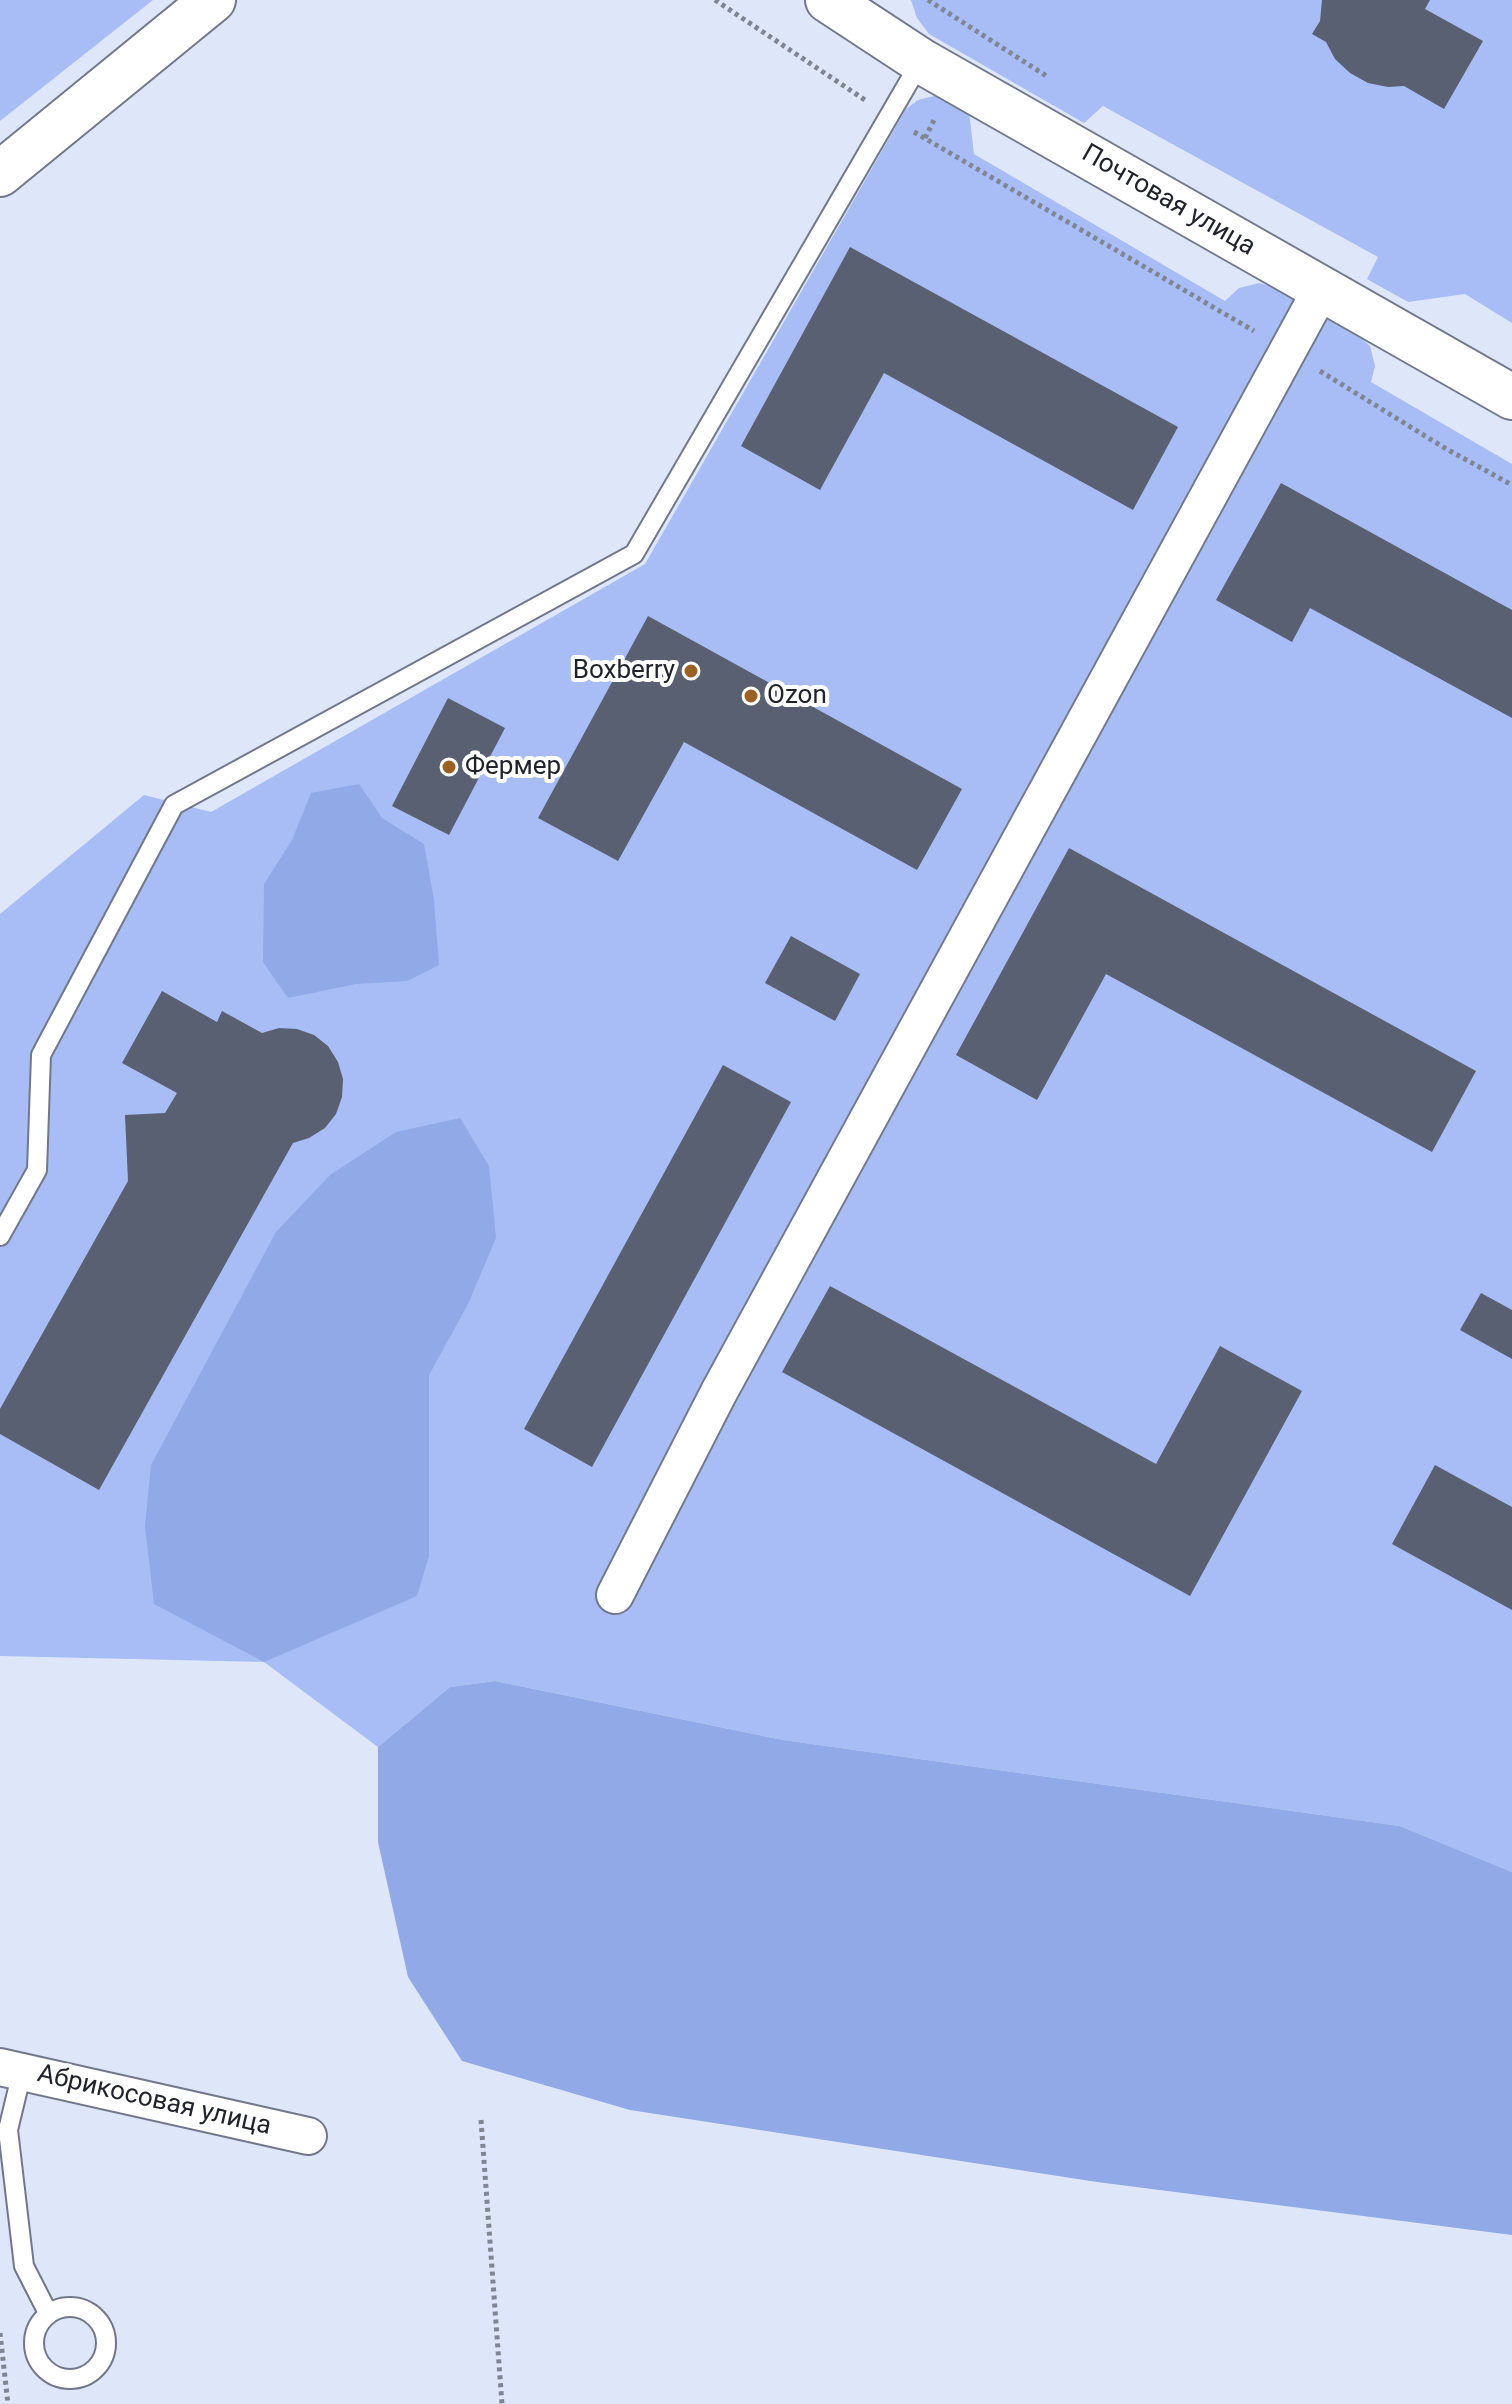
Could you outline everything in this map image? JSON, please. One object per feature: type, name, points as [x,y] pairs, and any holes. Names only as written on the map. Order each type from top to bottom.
[{"type":"street","points":[[0,174],[213,0]]},
{"type":"street","name":"Почтовая улица","points":[[852,7],[921,61],[1512,397]]},
{"type":"street","points":[[615,1595],[727,1378],[1322,288]]},
{"type":"street","name":"Абрикосовая улица","points":[[11,2069],[308,2136]]},
{"type":"lane","points":[[0,1236],[37,1170],[41,1055],[174,805],[634,554],[921,61]]},
{"type":"lane","points":[[11,2069],[8,2130],[24,2266],[48,2313]]},
{"type":"lane","points":[[66,2306],[85,2309],[99,2321],[106,2339],[104,2357],[92,2373],[74,2380],[55,2377],[40,2365],[33,2347],[36,2328],[48,2313],[66,2306]]},
{"type":"path","points":[[715,0],[888,116],[1287,351],[1443,447],[1512,485]]},
{"type":"path","points":[[928,0],[1048,77]]},
{"type":"path","points":[[481,2120],[502,2404]]},
{"type":"path","points":[[0,2333],[8,2404]]},
{"type":"shaded area","points":[[0,0],[153,0],[0,121]]},
{"type":"shaded area","points":[[911,0],[1512,0],[1512,323],[1465,294],[1408,302],[1367,279],[1378,257],[1103,106],[1084,123],[929,34],[917,18]]},
{"type":"shaded area","points":[[934,96],[949,99],[969,112],[974,154],[1225,301],[1239,288],[1259,283],[1276,288],[1353,331],[1370,346],[1375,366],[1371,382],[1512,464],[1512,1872],[1400,1826],[783,1740],[495,1681],[450,1687],[378,1747],[264,1662],[0,1656],[0,914],[144,795],[211,812],[645,564],[906,109],[918,100]]},
{"type":"shaded area","points":[[359,784],[382,818],[424,844],[434,900],[439,965],[407,981],[356,984],[288,998],[263,962],[264,884],[292,840],[311,793]]},
{"type":"shaded area","points":[[460,1118],[489,1166],[496,1238],[468,1304],[429,1375],[429,1556],[417,1596],[264,1662],[154,1604],[145,1526],[151,1465],[276,1232],[330,1175],[396,1132]]},
{"type":"shaded area","points":[[495,1681],[783,1740],[1400,1826],[1512,1872],[1512,2235],[1097,2182],[630,2110],[462,2061],[408,1977],[378,1842],[378,1747],[450,1687]]},
{"type":"building","points":[[1322,0],[1430,0],[1425,9],[1483,41],[1444,109],[1404,86],[1368,83],[1350,73],[1335,59],[1326,42],[1312,34],[1320,21]]},
{"type":"building","points":[[850,247],[1178,427],[1133,510],[884,373],[820,490],[741,446]]},
{"type":"building","points":[[1281,483],[1512,610],[1512,718],[1310,608],[1292,642],[1216,600]]},
{"type":"building","points":[[648,616],[962,789],[917,870],[684,742],[618,861],[538,818]]},
{"type":"building","name":"Фермер","points":[[448,698],[505,728],[449,835],[392,806]]},
{"type":"building","points":[[1069,848],[1476,1071],[1432,1152],[1106,974],[1037,1100],[956,1055]]},
{"type":"building","points":[[791,936],[860,974],[835,1021],[765,983]]},
{"type":"building","points":[[162,991],[217,1022],[222,1011],[262,1033],[279,1028],[297,1029],[314,1035],[328,1046],[338,1062],[343,1079],[342,1097],[336,1114],[325,1128],[293,1143],[99,1490],[0,1434],[0,1409],[128,1181],[125,1115],[165,1113],[177,1093],[122,1063]]},
{"type":"building","points":[[723,1065],[791,1102],[592,1467],[524,1429]]},
{"type":"building","points":[[830,1286],[1156,1464],[1220,1346],[1302,1391],[1190,1596],[782,1372]]},
{"type":"building","points":[[1481,1293],[1512,1310],[1512,1359],[1460,1330]]},
{"type":"building","points":[[1435,1465],[1512,1507],[1512,1610],[1392,1544]]},
{"type":"place","name":"Boxberry","points":[[691,671]]},
{"type":"place","name":"Ozon","points":[[751,696]]},
{"type":"place","name":"Фермер","points":[[449,767]]}]
